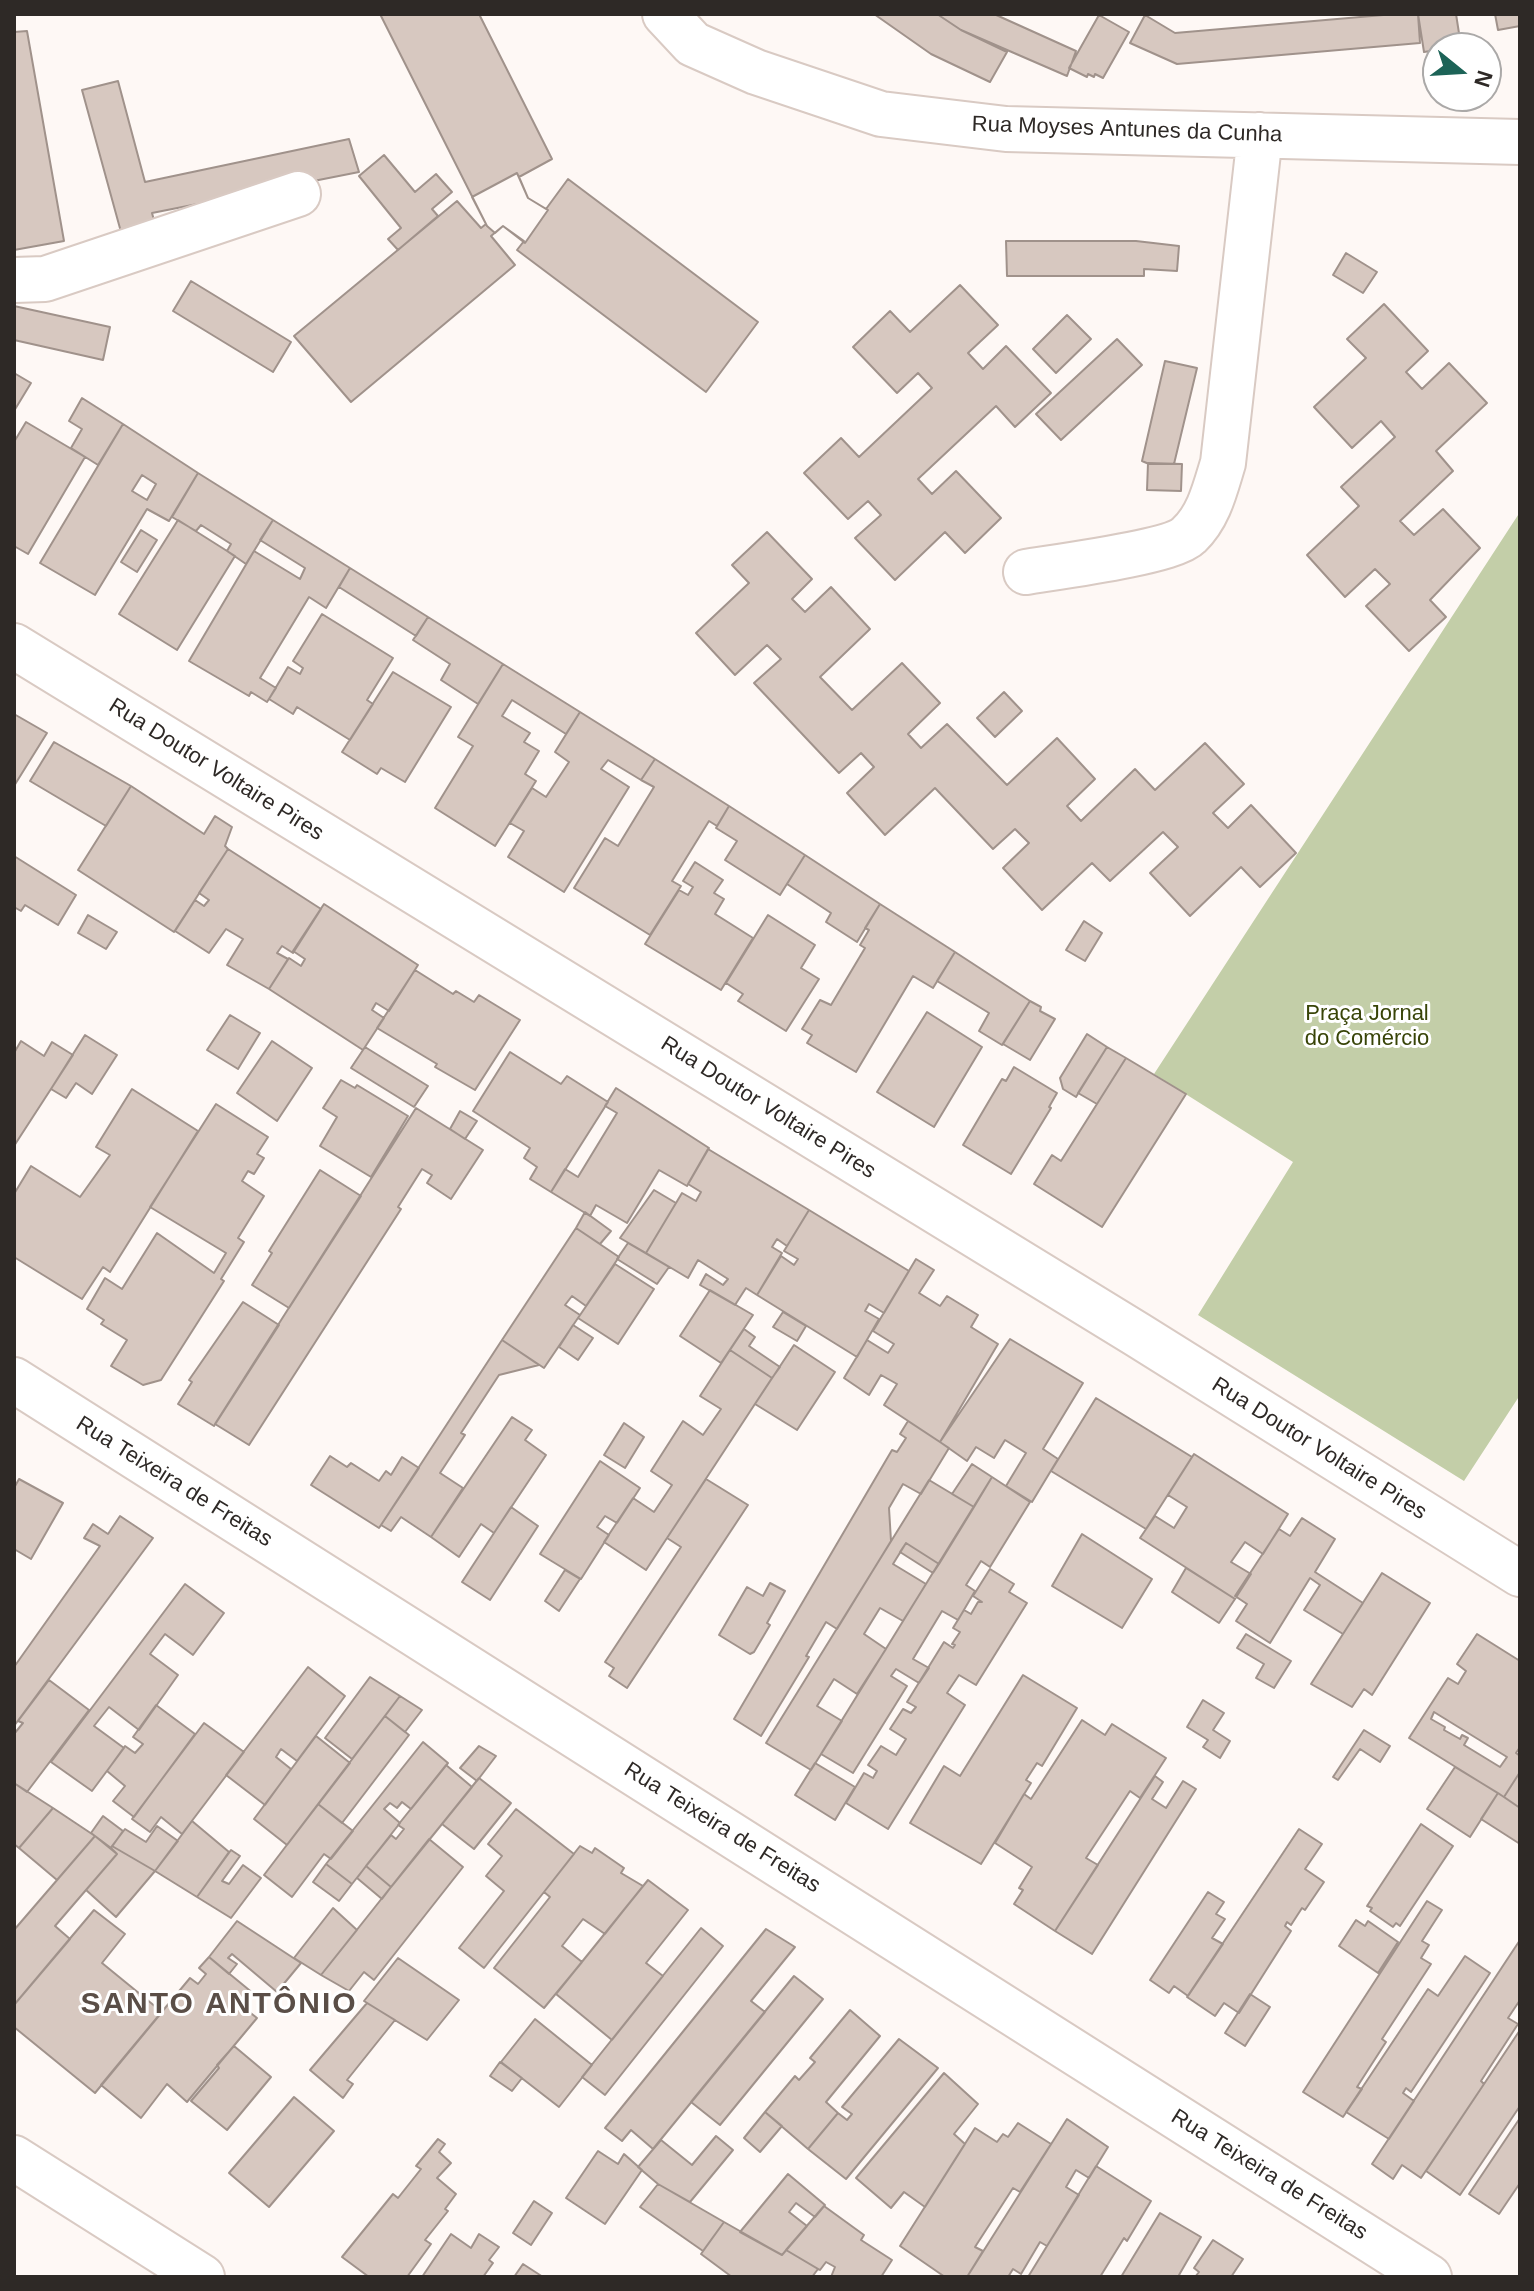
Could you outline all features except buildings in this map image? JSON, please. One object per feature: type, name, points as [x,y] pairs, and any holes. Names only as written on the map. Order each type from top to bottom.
[{"type":"street","name":"Rua Moyses Antunes da Cunha","points":[[665,14],[693,44],[756,72],[881,114],[1006,129],[1520,142]]},
{"type":"street","points":[[1026,572],[1141,552],[1187,537],[1212,502],[1223,463],[1260,135]]},
{"type":"street","points":[[14,280],[45,279],[298,194]]},
{"type":"street","name":"Rua Doutor Voltaire Pires","points":[[14,646],[1518,1568]]},
{"type":"street","name":"Rua Teixeira de Freitas","points":[[14,1380],[1429,2277]]},
{"type":"street","points":[[14,2158],[202,2277]]},
{"type":"green space","name":"Praça Jornal do Comércio","points":[[1520,512],[1520,1395],[1464,1481],[1198,1315],[1293,1162],[1154,1074]]},
{"type":"district","name":"SANTO ANTÔNIO","points":[[219,2005]]}]
